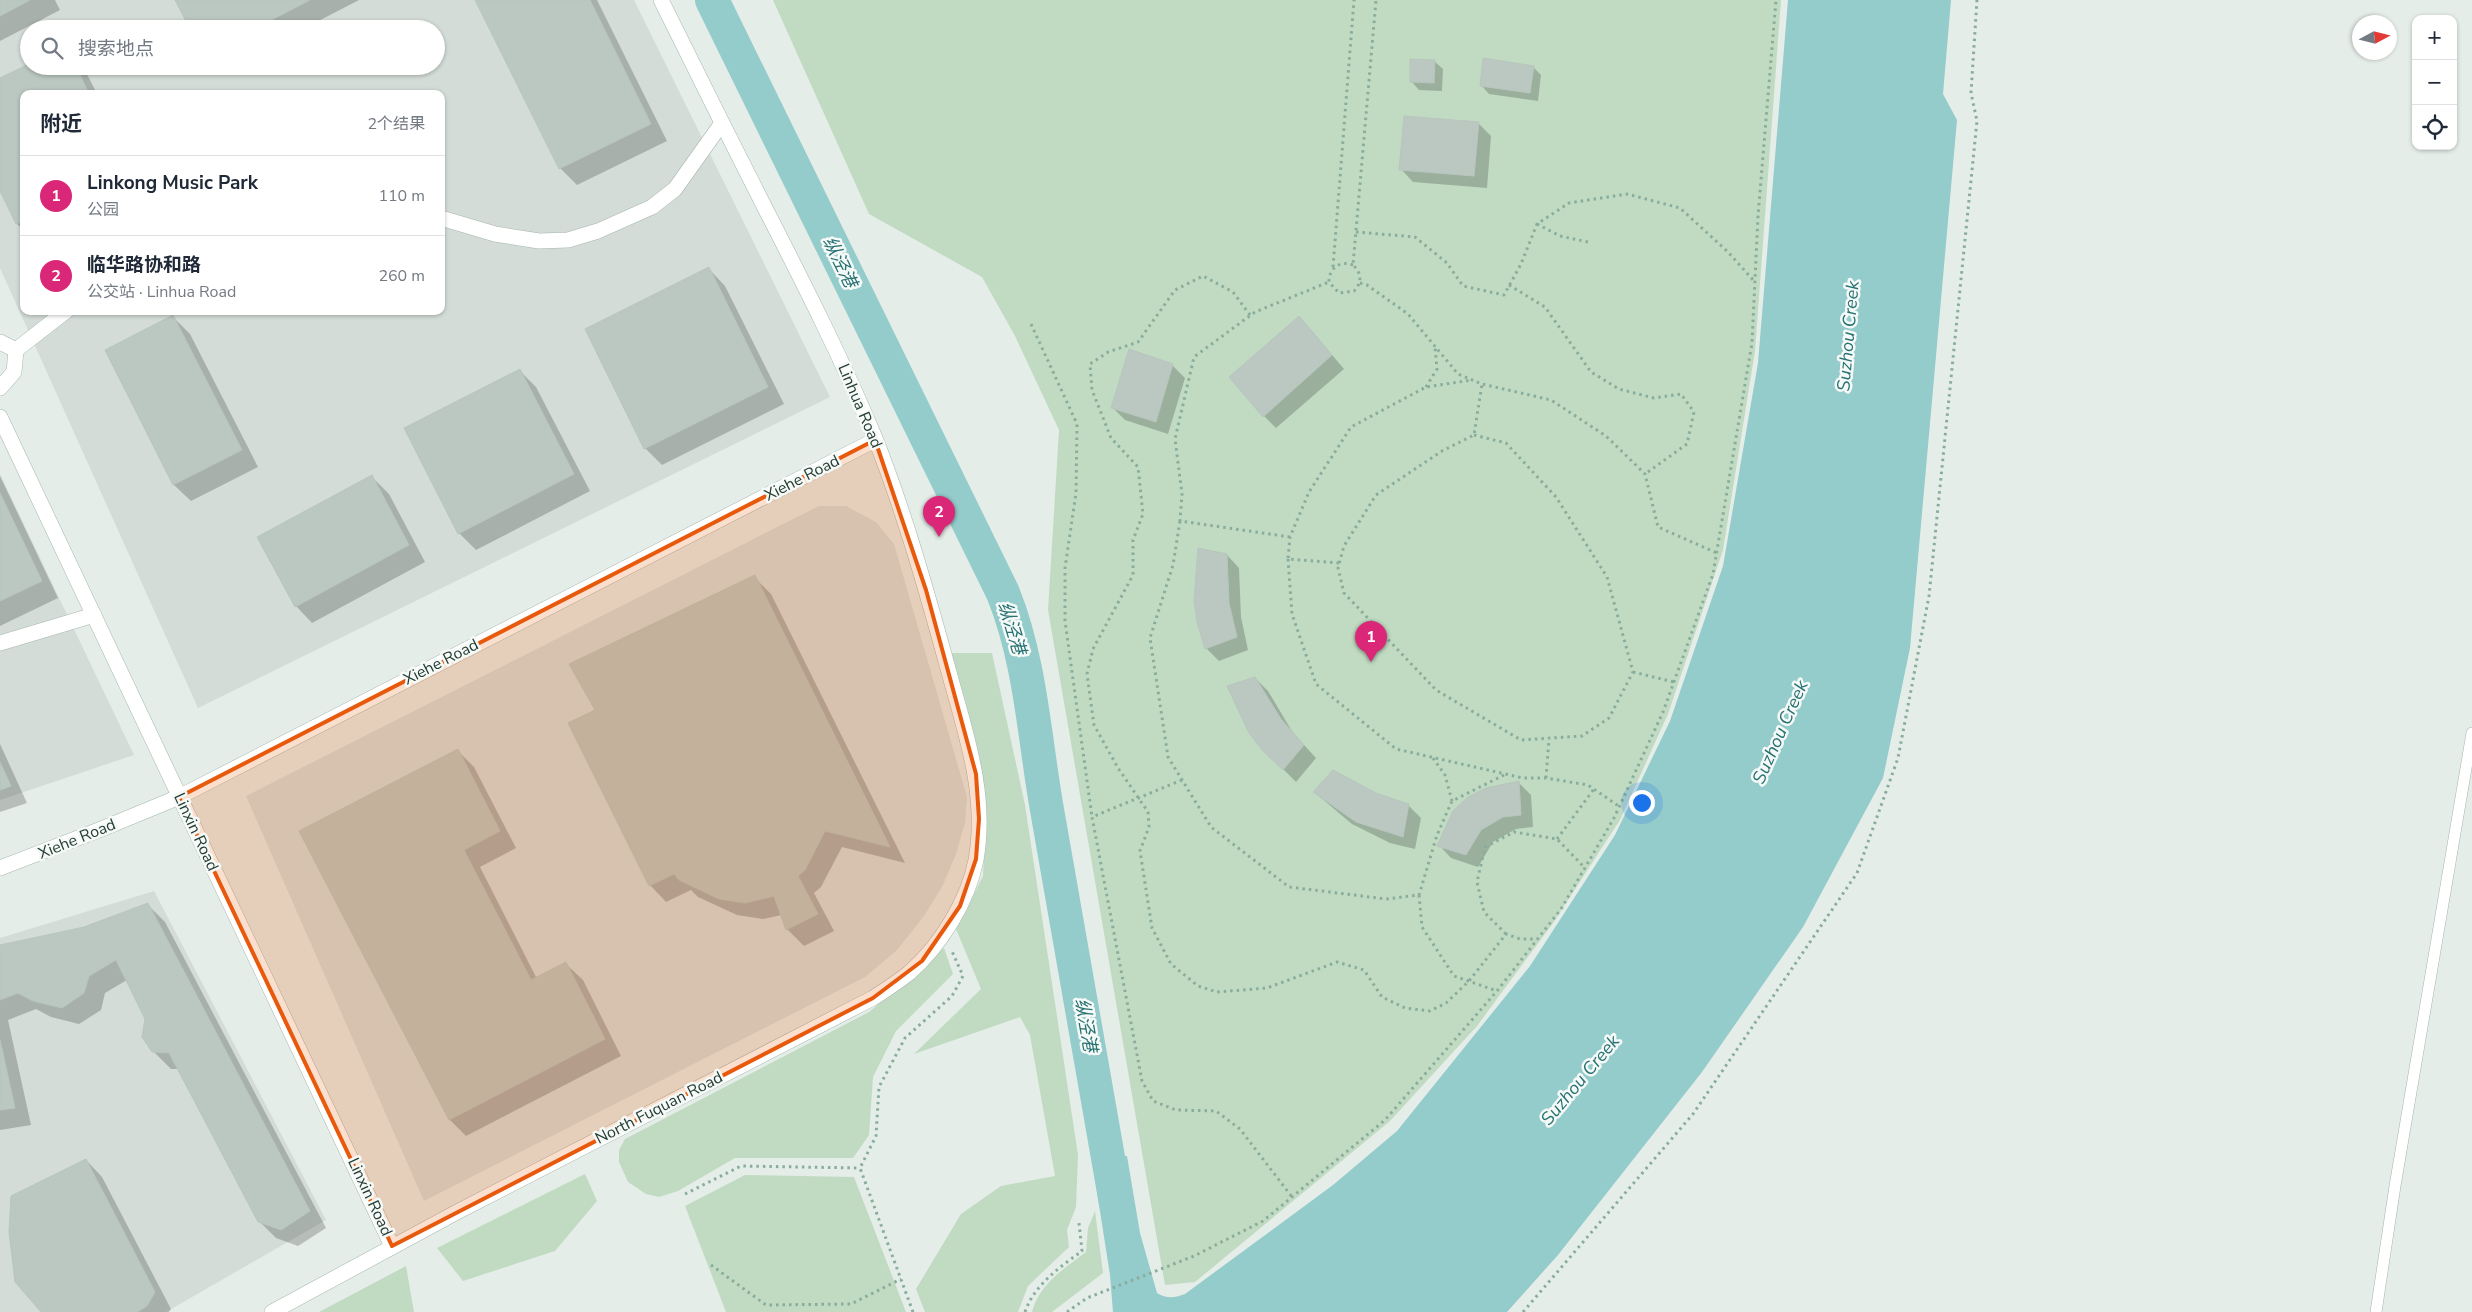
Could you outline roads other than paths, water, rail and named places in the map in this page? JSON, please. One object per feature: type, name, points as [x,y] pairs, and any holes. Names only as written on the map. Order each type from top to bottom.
[{"type":"street","name":"Linhua Road","points":[[660,0],[823,322],[876,440],[926,590],[969,745],[979,797],[978,840]]},
{"type":"street","points":[[445,219],[496,234],[539,241],[568,240],[598,231],[652,207],[675,188],[722,123]]},
{"type":"street","points":[[0,388],[14,372],[16,350],[61,315]]},
{"type":"street","points":[[0,342],[16,350]]},
{"type":"street","name":"Linxin Road","points":[[0,417],[392,1246]]},
{"type":"street","name":"Xiehe Road","points":[[0,868],[180,796],[876,440]]},
{"type":"street","points":[[0,643],[94,616]]},
{"type":"street","name":"North Fuquan Road","points":[[272,1312],[392,1246],[872,998],[922,961],[943,933],[966,893],[976,859],[978,840]]},
{"type":"lane","points":[[2376,1312],[2396,1176],[2472,733]]},
{"type":"water","name":"Suzhou Creek","points":[[1788,0],[1951,0],[1943,94],[1957,120],[1910,648],[1883,778],[1803,927],[1702,1072],[1558,1255],[1507,1312],[1113,1312],[1110,1275],[1092,1160],[1127,1156],[1140,1233],[1157,1293],[1171,1297],[1185,1294],[1333,1185],[1397,1131],[1530,966],[1615,835],[1670,721],[1723,566],[1758,363]]},
{"type":"waterway","name":"纵泾港","points":[[712,0],[1003,593],[1012,618],[1030,697],[1046,804],[1116,1203]]},
{"type":"place","name":"临华路协和路","points":[[939,537]]},
{"type":"place","name":"Linkong Music Park","points":[[1371,662]]}]
